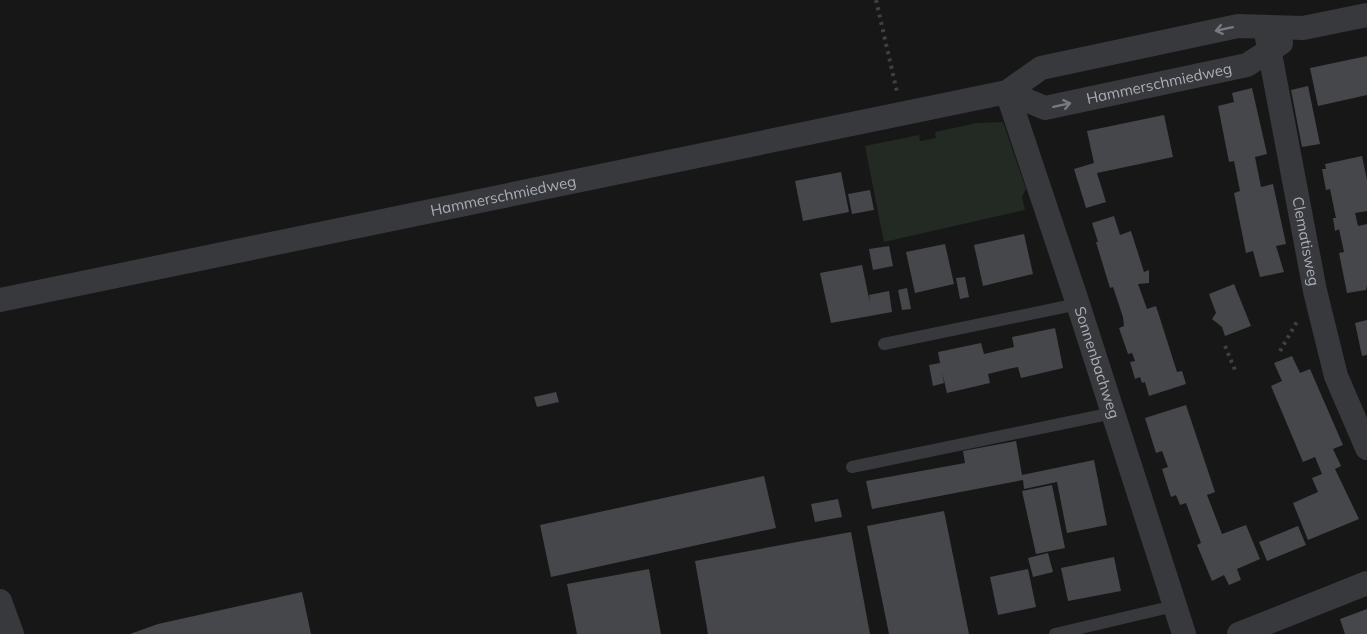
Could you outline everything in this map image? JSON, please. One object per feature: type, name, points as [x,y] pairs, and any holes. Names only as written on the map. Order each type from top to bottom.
[{"type":"street","name":"Hammerschmiedweg","points":[[1007,92],[1045,108],[1247,65],[1267,39],[1303,28],[1367,15]]},
{"type":"street","name":"Hammerschmiedweg","points":[[0,300],[1007,92],[1041,68],[1238,26],[1267,39]]},
{"type":"street","name":"Clematisweg","points":[[1267,39],[1315,291],[1336,376],[1367,448]]},
{"type":"street","name":"Sonnenbachweg","points":[[1007,92],[1184,634]]},
{"type":"street","points":[[1239,634],[1367,583]]},
{"type":"street","points":[[0,601],[12,634]]},
{"type":"lane","points":[[884,344],[1078,304]]},
{"type":"lane","points":[[852,467],[1113,413]]},
{"type":"lane","points":[[1055,634],[1174,606]]},
{"type":"path","points":[[876,0],[890,68],[903,113]]},
{"type":"path","points":[[1225,346],[1234,370]]},
{"type":"shaded area","points":[[1003,122],[1026,189],[1022,197],[1025,210],[884,242],[865,146],[919,135],[920,141],[936,138],[935,132],[977,123]]},
{"type":"building","points":[[1367,56],[1367,95],[1318,106],[1310,68]]},
{"type":"building","points":[[1308,86],[1320,144],[1302,147],[1291,90]]},
{"type":"building","points":[[1252,88],[1267,154],[1255,157],[1261,187],[1273,184],[1286,244],[1276,246],[1284,272],[1260,277],[1253,251],[1246,253],[1234,193],[1240,191],[1234,161],[1229,162],[1218,106],[1234,102],[1232,93]]},
{"type":"building","points":[[1164,115],[1173,157],[1097,173],[1106,202],[1086,208],[1074,169],[1094,163],[1087,131]]},
{"type":"building","points":[[1362,156],[1367,180],[1367,211],[1355,213],[1358,226],[1367,224],[1367,285],[1366,290],[1347,293],[1339,253],[1344,252],[1339,229],[1335,231],[1333,218],[1336,218],[1330,189],[1326,190],[1322,169],[1326,169],[1325,164]]},
{"type":"building","points":[[841,172],[849,212],[803,221],[795,181]]},
{"type":"building","points":[[870,190],[874,210],[852,214],[848,194]]},
{"type":"building","points":[[1114,216],[1120,235],[1131,231],[1144,272],[1149,270],[1149,283],[1138,284],[1147,309],[1156,306],[1177,372],[1182,371],[1186,384],[1149,396],[1145,382],[1142,383],[1140,377],[1135,379],[1130,362],[1135,361],[1132,353],[1128,354],[1119,328],[1124,326],[1123,317],[1113,287],[1110,288],[1092,223]]},
{"type":"building","points":[[1024,234],[1033,274],[983,286],[974,245]]},
{"type":"building","points":[[945,244],[954,284],[915,293],[906,252]]},
{"type":"building","points":[[889,246],[893,266],[873,270],[869,249]]},
{"type":"building","points":[[862,265],[870,303],[869,295],[889,291],[892,312],[831,323],[820,273]]},
{"type":"building","points":[[965,277],[969,297],[960,299],[956,278]]},
{"type":"building","points":[[1234,284],[1251,326],[1225,336],[1222,327],[1212,319],[1216,313],[1209,294]]},
{"type":"building","points":[[907,288],[911,309],[902,310],[898,290]]},
{"type":"building","points":[[1367,320],[1367,355],[1362,356],[1355,323]]},
{"type":"building","points":[[1055,328],[1063,368],[1021,378],[1018,367],[1008,369],[988,374],[990,383],[947,393],[942,372],[944,383],[933,386],[929,365],[940,363],[938,352],[981,343],[984,354],[1014,347],[1012,337]]},
{"type":"building","points":[[1292,356],[1300,373],[1310,369],[1343,445],[1333,449],[1341,466],[1335,469],[1359,519],[1308,540],[1293,503],[1318,492],[1312,478],[1322,474],[1315,457],[1303,462],[1271,386],[1282,381],[1274,363]]},
{"type":"building","points":[[556,392],[559,402],[537,407],[534,397]]},
{"type":"building","points":[[1186,405],[1215,492],[1207,495],[1222,534],[1246,525],[1260,559],[1237,569],[1241,580],[1229,585],[1224,575],[1212,581],[1197,545],[1201,543],[1186,503],[1180,505],[1176,495],[1171,497],[1162,469],[1168,467],[1162,451],[1156,453],[1145,418]]},
{"type":"building","points":[[1016,441],[1022,475],[1094,460],[1107,525],[1067,533],[1057,482],[1024,489],[1023,480],[872,509],[866,481],[965,463],[963,451]]},
{"type":"building","points":[[764,476],[776,528],[551,577],[540,525]]},
{"type":"building","points":[[1052,485],[1065,548],[1036,554],[1022,491]]},
{"type":"building","points":[[838,499],[842,517],[815,522],[811,504]]},
{"type":"building","points":[[944,511],[969,634],[889,634],[867,526]]},
{"type":"building","points":[[1298,526],[1306,545],[1267,561],[1259,542]]},
{"type":"building","points":[[851,532],[870,634],[708,634],[695,561]]},
{"type":"building","points":[[1048,553],[1053,572],[1033,577],[1028,558]]},
{"type":"building","points":[[1114,557],[1121,591],[1068,601],[1061,568]]},
{"type":"building","points":[[649,569],[661,634],[577,634],[567,584]]},
{"type":"building","points":[[1028,569],[1036,607],[998,615],[990,577]]},
{"type":"building","points":[[302,592],[311,634],[130,634],[158,624]]},
{"type":"building","points":[[1367,609],[1367,634],[1345,634],[1340,619]]}]
